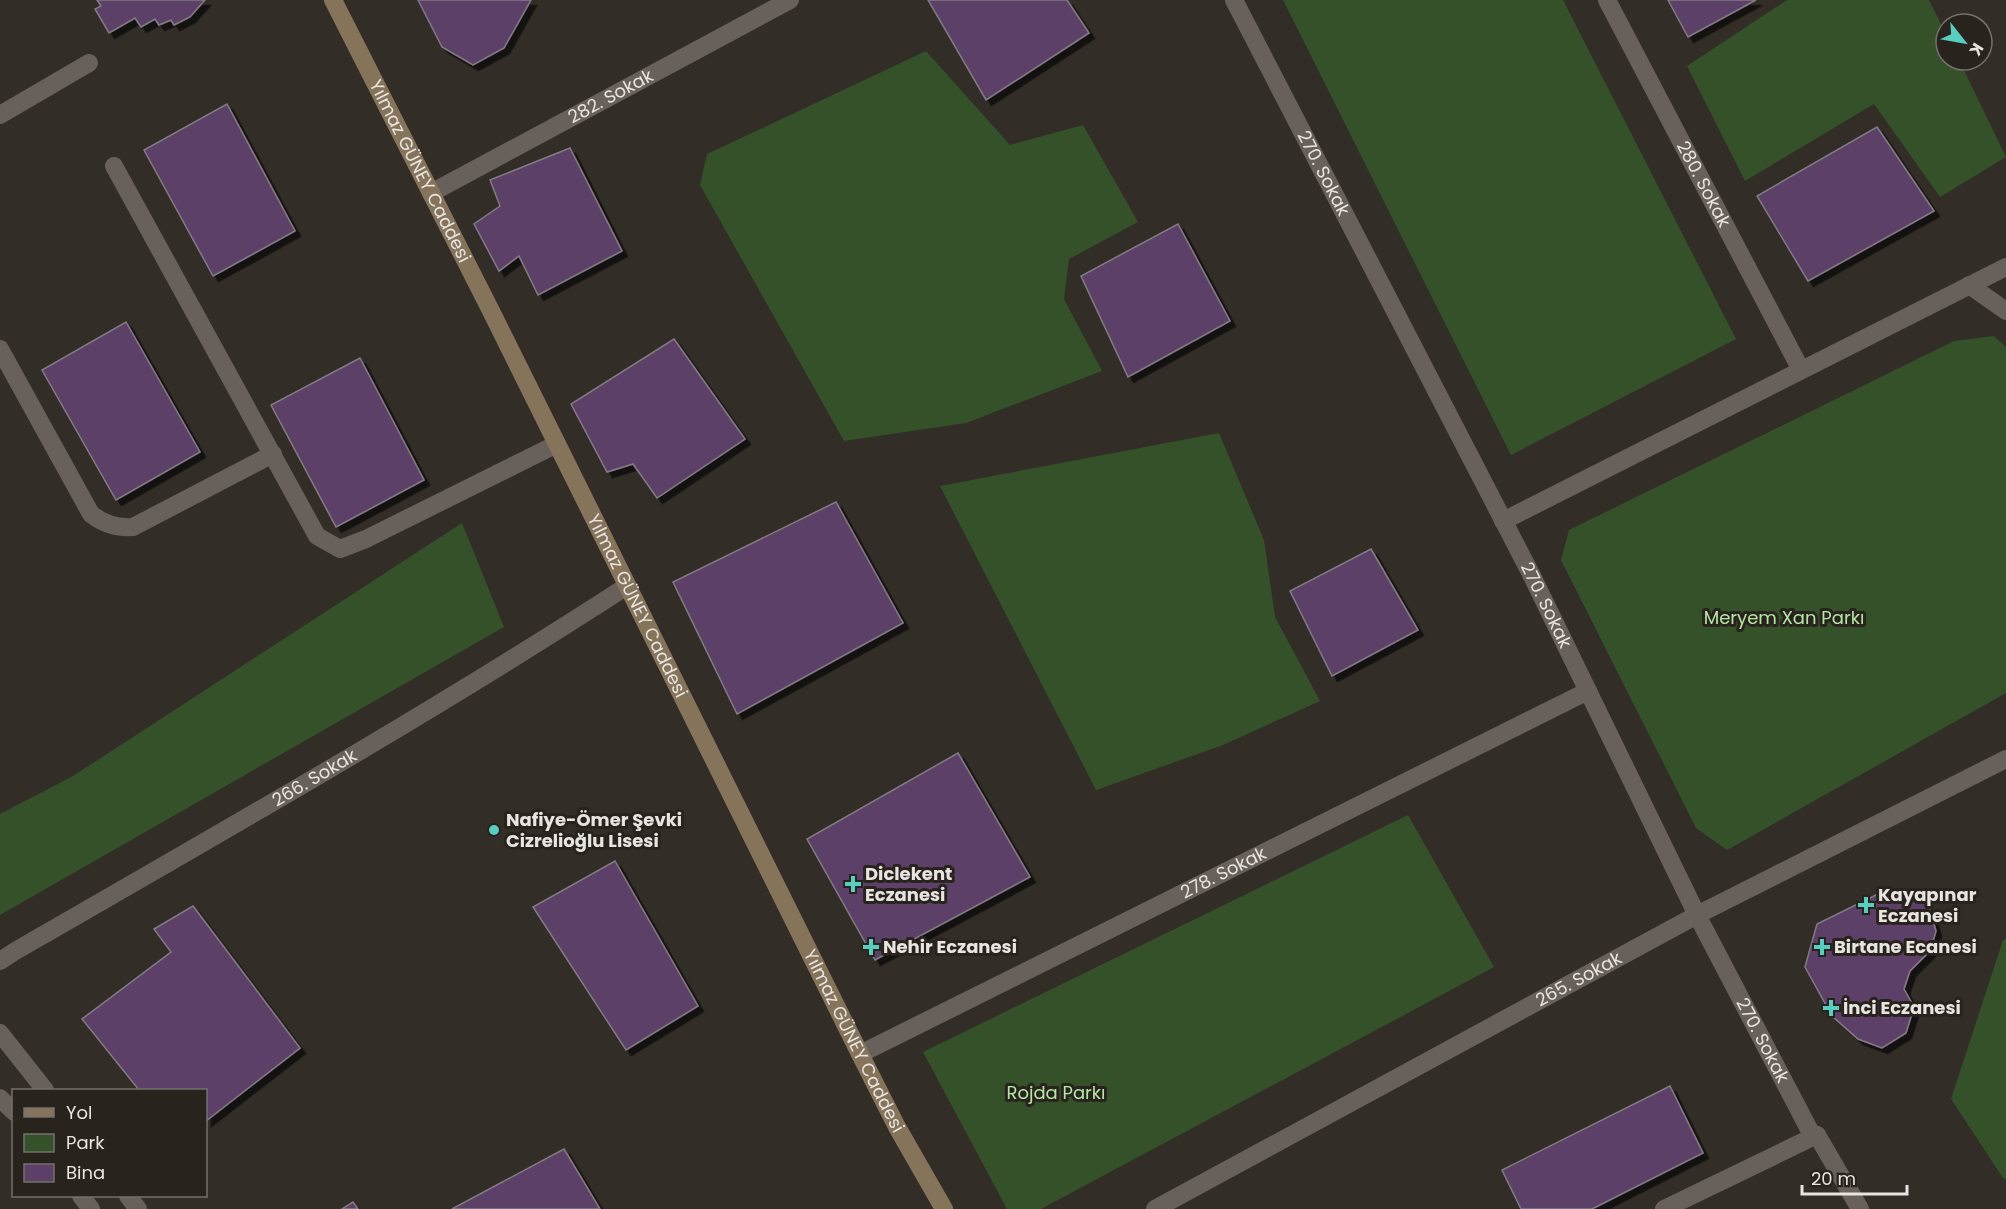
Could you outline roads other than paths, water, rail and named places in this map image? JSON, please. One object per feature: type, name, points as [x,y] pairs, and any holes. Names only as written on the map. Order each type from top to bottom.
[{"type":"street","name":"Yılmaz GÜNEY Caddesi","points":[[333,0],[860,1054],[897,1127],[944,1209]]},
{"type":"street","name":"282. Sokak","points":[[431,193],[790,0]]},
{"type":"street","name":"270. Sokak","points":[[1234,0],[1503,520],[1697,915],[1812,1133],[1817,1135],[1860,1209]]},
{"type":"street","name":"280. Sokak","points":[[1607,0],[1801,370]]},
{"type":"street","points":[[0,115],[89,63]]},
{"type":"street","points":[[114,166],[317,536],[340,549],[366,539],[557,444]]},
{"type":"street","points":[[1503,520],[2006,267]]},
{"type":"street","points":[[1969,285],[2006,311]]},
{"type":"street","points":[[0,349],[91,514],[109,525],[121,528],[133,527],[273,454]]},
{"type":"street","name":"266. Sokak","points":[[0,961],[295,790],[548,637],[627,586]]},
{"type":"street","name":"278. Sokak","points":[[860,1054],[1588,692]]},
{"type":"street","name":"265. Sokak","points":[[1155,1209],[1697,915],[2006,759]]},
{"type":"street","points":[[0,1033],[44,1089]]},
{"type":"street","points":[[0,1098],[12,1110]]},
{"type":"street","points":[[1664,1209],[1817,1135]]},
{"type":"street","points":[[82,1197],[91,1209]]},
{"type":"street","points":[[129,1197],[138,1209]]},
{"type":"place","name":"Nafiye-Ömer Şevki Cizrelioğlu Lisesi","points":[[494,830]]},
{"type":"place","name":"Diclekent Eczanesi","points":[[853,884]]},
{"type":"place","name":"Kayapınar Eczanesi","points":[[1866,905]]},
{"type":"place","name":"Nehir Eczanesi","points":[[871,947]]},
{"type":"place","name":"Birtane Ecanesi","points":[[1822,947]]},
{"type":"place","name":"İnci Eczanesi","points":[[1831,1008]]},
{"type":"park label","name":"Meryem Xan Parkı","points":[[1784,618]]},
{"type":"park label","name":"Rojda Parkı","points":[[1056,1093]]}]
